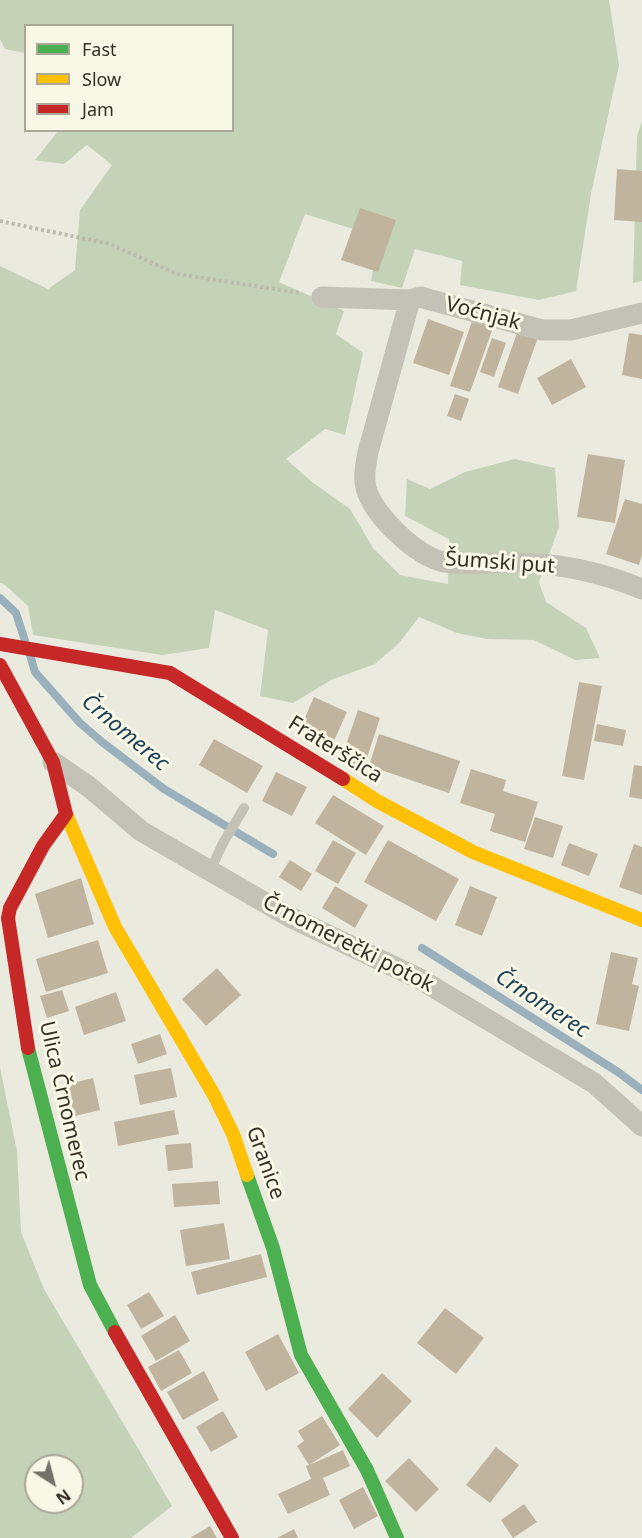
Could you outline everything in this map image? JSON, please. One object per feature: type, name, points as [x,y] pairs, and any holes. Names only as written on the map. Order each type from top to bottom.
[{"type":"street","name":"Voćnjak","points":[[322,297],[410,300],[420,297],[542,330],[571,330],[642,313]]},
{"type":"street","name":"Šumski put","points":[[410,300],[364,470],[366,489],[385,520],[410,545],[443,562],[466,564],[519,562],[575,568],[642,589]]},
{"type":"street","name":"Fraterščica","points":[[6,645],[170,673],[302,752],[377,801],[473,852],[642,920]]},
{"type":"street","points":[[0,664],[54,762],[66,814]]},
{"type":"street","name":"Črnomerečki potok","points":[[54,762],[88,786],[141,831],[290,917],[420,979],[594,1083],[642,1126]]},
{"type":"street","name":"Ulica Črnomerec","points":[[66,814],[44,846],[10,908],[8,918],[37,1091],[90,1285],[99,1305],[232,1538]]},
{"type":"street","name":"Granice","points":[[66,814],[115,927],[214,1095],[233,1134],[273,1248],[301,1354],[367,1470],[397,1538]]},
{"type":"lane","points":[[210,871],[241,813]]},
{"type":"path","points":[[0,221],[110,244],[177,274],[322,297]]},
{"type":"green space","points":[[0,0],[609,0],[619,65],[591,194],[576,291],[539,300],[460,285],[462,261],[415,249],[402,288],[371,281],[379,237],[305,214],[279,282],[344,311],[336,334],[363,353],[345,435],[325,429],[286,459],[312,482],[350,509],[373,548],[400,575],[448,584],[449,539],[405,516],[407,479],[430,489],[465,472],[515,459],[555,468],[559,527],[539,582],[546,602],[586,628],[600,658],[575,660],[534,640],[487,639],[457,633],[419,617],[399,643],[375,664],[331,680],[293,703],[260,696],[268,630],[215,610],[209,648],[162,655],[33,635],[28,606],[0,583],[0,266],[48,289],[75,270],[80,210],[112,165],[87,145],[64,164],[35,160],[57,132],[234,132],[234,24],[24,24],[24,53],[5,49],[0,39]]},
{"type":"green space","points":[[642,121],[642,281],[633,283],[637,136]]},
{"type":"green space","points":[[0,1067],[17,1151],[21,1232],[44,1289],[172,1506],[131,1538],[0,1538]]},
{"type":"building","points":[[617,169],[642,171],[642,222],[614,220]]},
{"type":"building","points":[[360,208],[396,220],[378,272],[341,260]]},
{"type":"building","points":[[428,319],[464,332],[449,375],[413,363]]},
{"type":"building","points":[[472,321],[493,328],[470,392],[450,386]]},
{"type":"building","points":[[518,330],[538,337],[518,394],[498,387]]},
{"type":"building","points":[[629,333],[642,335],[642,379],[622,375]]},
{"type":"building","points":[[492,338],[506,343],[494,377],[480,372]]},
{"type":"building","points":[[571,359],[586,387],[552,405],[537,378]]},
{"type":"building","points":[[455,394],[469,399],[461,421],[447,416]]},
{"type":"building","points":[[588,454],[625,460],[615,523],[577,517]]},
{"type":"building","points":[[625,499],[642,504],[642,555],[639,565],[606,554]]},
{"type":"building","points":[[579,682],[602,686],[584,780],[562,776]]},
{"type":"building","points":[[314,697],[347,712],[333,743],[300,729]]},
{"type":"building","points":[[358,710],[380,718],[363,770],[340,762]]},
{"type":"building","points":[[597,724],[626,730],[623,746],[594,741]]},
{"type":"building","points":[[379,734],[460,761],[449,793],[369,766]]},
{"type":"building","points":[[214,739],[263,766],[247,793],[199,765]]},
{"type":"building","points":[[634,765],[642,766],[642,799],[629,797]]},
{"type":"building","points":[[471,769],[506,780],[503,791],[538,802],[525,842],[490,831],[495,814],[460,803]]},
{"type":"building","points":[[276,772],[307,787],[292,816],[262,801]]},
{"type":"building","points":[[333,795],[384,826],[366,855],[315,823]]},
{"type":"building","points":[[535,817],[563,826],[553,858],[524,849]]},
{"type":"building","points":[[333,840],[356,853],[338,884],[315,871]]},
{"type":"building","points":[[388,840],[459,879],[436,921],[364,882]]},
{"type":"building","points":[[569,843],[598,854],[589,876],[561,865]]},
{"type":"building","points":[[634,844],[642,847],[642,895],[619,887]]},
{"type":"building","points":[[290,860],[312,874],[301,891],[279,877]]},
{"type":"building","points":[[81,878],[94,924],[48,938],[35,894]]},
{"type":"building","points":[[335,886],[368,905],[355,928],[322,908]]},
{"type":"building","points":[[470,886],[497,897],[482,936],[455,925]]},
{"type":"building","points":[[98,940],[108,973],[46,992],[36,959]]},
{"type":"building","points":[[611,952],[638,958],[632,984],[639,986],[629,1031],[596,1024]]},
{"type":"building","points":[[217,968],[241,995],[206,1026],[182,999]]},
{"type":"building","points":[[62,990],[69,1011],[47,1018],[40,996]]},
{"type":"building","points":[[116,992],[126,1021],[84,1035],[75,1007]]},
{"type":"building","points":[[160,1034],[167,1054],[138,1064],[131,1044]]},
{"type":"building","points":[[171,1068],[177,1097],[140,1105],[134,1075]]},
{"type":"building","points":[[93,1078],[100,1110],[67,1118],[60,1086]]},
{"type":"building","points":[[174,1110],[179,1134],[118,1146],[114,1122]]},
{"type":"building","points":[[191,1143],[193,1168],[168,1171],[165,1145]]},
{"type":"building","points":[[218,1181],[220,1204],[174,1207],[172,1184]]},
{"type":"building","points":[[224,1223],[230,1259],[186,1266],[180,1230]]},
{"type":"building","points":[[261,1254],[267,1277],[197,1295],[191,1272]]},
{"type":"building","points":[[149,1292],[164,1316],[141,1329],[127,1305]]},
{"type":"building","points":[[445,1308],[484,1338],[456,1374],[417,1343]]},
{"type":"building","points":[[175,1315],[190,1341],[156,1361],[141,1336]]},
{"type":"building","points":[[278,1334],[299,1373],[266,1391],[245,1352]]},
{"type":"building","points":[[179,1350],[192,1373],[161,1391],[148,1367]]},
{"type":"building","points":[[204,1371],[219,1400],[183,1420],[167,1392]]},
{"type":"building","points":[[382,1373],[412,1401],[377,1438],[348,1409]]},
{"type":"building","points":[[223,1411],[238,1437],[211,1452],[196,1427]]},
{"type":"building","points":[[322,1416],[340,1445],[309,1465],[297,1446],[304,1441],[298,1431]]},
{"type":"building","points":[[496,1447],[519,1465],[490,1503],[466,1485]]},
{"type":"building","points":[[343,1450],[350,1466],[323,1478],[330,1495],[288,1514],[278,1494],[311,1479],[306,1466]]},
{"type":"building","points":[[409,1458],[439,1489],[416,1512],[385,1481]]},
{"type":"building","points":[[363,1487],[378,1516],[354,1529],[339,1500]]},
{"type":"building","points":[[524,1504],[537,1522],[513,1538],[501,1520]]},
{"type":"building","points":[[210,1526],[217,1538],[190,1538]]},
{"type":"building","points":[[294,1529],[298,1538],[277,1538]]},
{"type":"waterway","name":"Črnomerec","points":[[0,598],[16,613],[26,644]]},
{"type":"waterway","name":"Črnomerec","points":[[30,655],[35,672],[80,723],[102,742],[164,789],[273,854]]},
{"type":"waterway","name":"Črnomerec","points":[[422,948],[618,1072],[642,1090]]},
{"type":"traffic: fast","points":[[28,1048],[90,1285],[115,1332]]},
{"type":"traffic: fast","points":[[247,1175],[273,1248],[301,1355],[367,1470],[397,1538]]},
{"type":"traffic: slow","points":[[343,779],[377,801],[473,852],[642,920]]},
{"type":"traffic: slow","points":[[66,814],[115,927],[214,1095],[233,1134],[247,1175]]},
{"type":"traffic: jam","points":[[0,644],[170,673],[343,779]]},
{"type":"traffic: jam","points":[[0,665],[53,762],[66,814],[43,846],[10,908],[8,918],[28,1048]]},
{"type":"traffic: jam","points":[[115,1332],[232,1538]]}]
